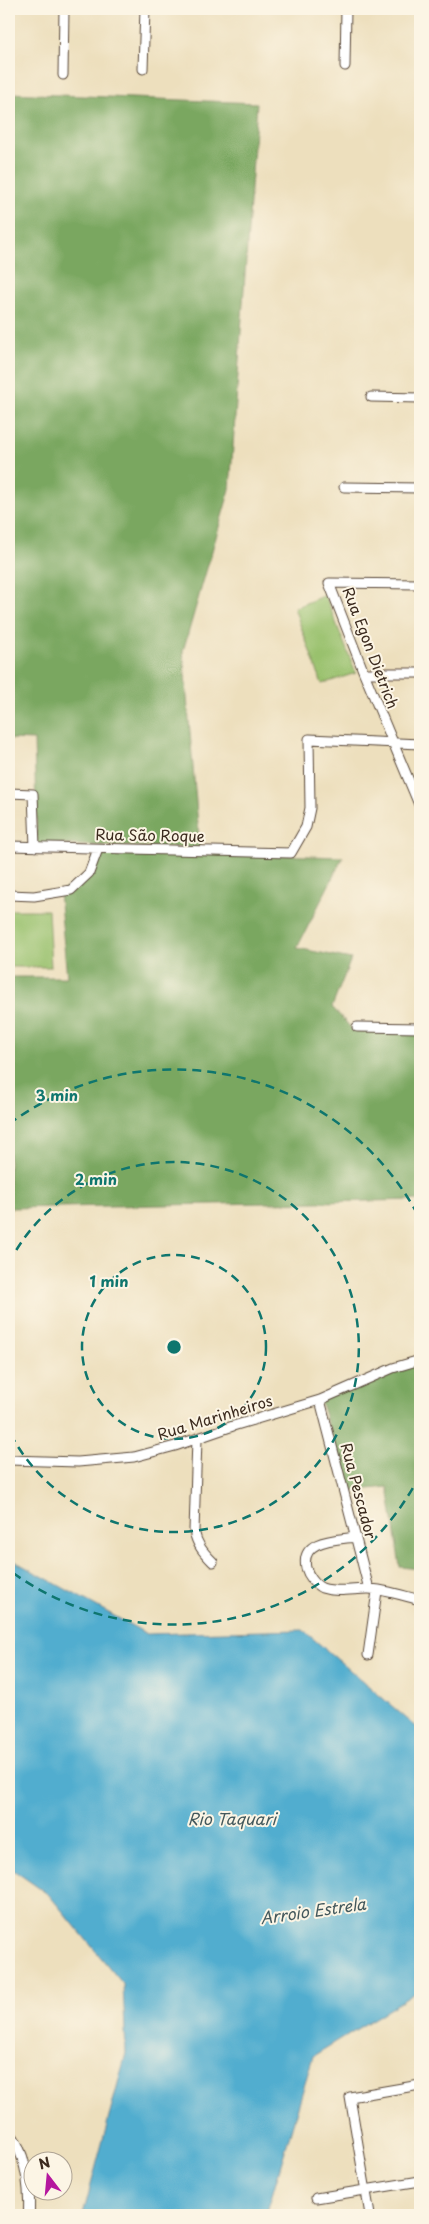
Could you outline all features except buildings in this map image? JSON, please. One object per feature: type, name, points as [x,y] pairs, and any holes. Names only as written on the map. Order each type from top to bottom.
[{"type":"main road","points":[[9,2132],[26,2169],[30,2215]]},
{"type":"street","points":[[63,75],[64,9]]},
{"type":"street","points":[[143,69],[145,9]]},
{"type":"street","points":[[345,66],[346,9]]},
{"type":"street","points":[[371,397],[420,398]]},
{"type":"street","points":[[344,487],[420,488]]},
{"type":"street","name":"Rua Egon Dietrich","points":[[420,584],[329,583],[420,807]]},
{"type":"street","points":[[364,673],[420,673]]},
{"type":"street","name":"Rua São Roque","points":[[9,846],[291,853],[306,827],[310,808],[309,739],[393,743]]},
{"type":"street","points":[[393,743],[420,744]]},
{"type":"street","points":[[9,793],[33,794],[35,847]]},
{"type":"street","points":[[9,895],[34,896],[71,890],[89,873],[98,849]]},
{"type":"street","points":[[357,1027],[420,1028]]},
{"type":"street","name":"Rua Marinheiros","points":[[9,1460],[78,1462],[113,1460],[167,1448],[320,1400],[393,1368],[420,1360]]},
{"type":"street","name":"Rua Pescador","points":[[320,1400],[356,1537],[373,1590]]},
{"type":"street","points":[[197,1439],[194,1531],[202,1552],[213,1562]]},
{"type":"street","points":[[356,1537],[324,1541],[311,1547],[304,1560],[308,1575],[322,1588],[350,1591],[373,1590],[420,1600]]},
{"type":"street","points":[[368,1655],[373,1590]]},
{"type":"street","points":[[370,2215],[350,2096],[420,2085]]},
{"type":"street","points":[[316,2198],[420,2181]]},
{"type":"green space","points":[[9,93],[257,103],[230,489],[183,651],[200,848],[37,844],[34,740],[9,739]]},
{"type":"green space","points":[[325,595],[356,673],[322,684],[294,608]]},
{"type":"green space","points":[[97,850],[343,857],[297,948],[351,959],[332,1007],[354,1031],[420,1033],[420,1200],[9,1208],[9,977],[67,977],[59,893],[88,874]]},
{"type":"green space","points":[[9,910],[48,910],[51,967],[9,967]]},
{"type":"green space","points":[[420,1360],[420,1569],[400,1567],[388,1487],[348,1491],[320,1400]]},
{"type":"water","name":"Rio Taquari","points":[[9,1558],[147,1634],[303,1630],[420,1730],[420,1990],[313,2056],[266,2215],[83,2215],[126,2053],[123,1984],[49,1895],[9,1867]]},
{"type":"water label","name":"Arroio Estrela","points":[[313,1911]]}]
